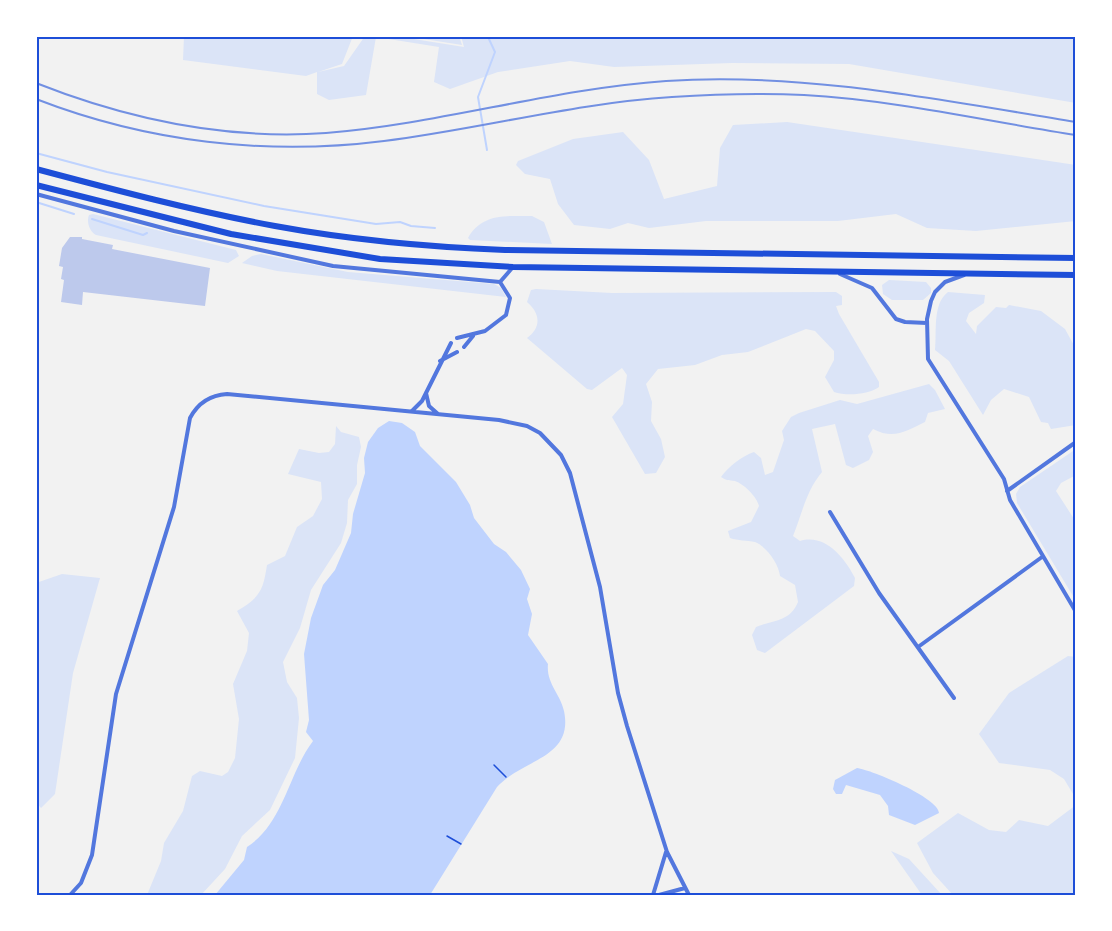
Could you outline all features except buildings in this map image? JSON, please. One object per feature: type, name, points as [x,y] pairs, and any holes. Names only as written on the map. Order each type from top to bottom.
[{"type":"highway","points":[[36,169],[276,226],[436,247],[1076,258]]},
{"type":"highway","points":[[36,185],[231,234],[345,254],[513,267],[1076,275]]},
{"type":"street","points":[[36,194],[174,231],[333,266],[500,282]]},
{"type":"street","points":[[500,282],[513,267]]},
{"type":"street","points":[[838,273],[872,288],[896,319],[905,322],[927,323]]},
{"type":"street","points":[[968,274],[945,282],[935,292],[927,323],[927,351],[931,365],[1004,480],[1007,491],[1042,557],[1076,612]]},
{"type":"street","points":[[464,347],[474,336],[500,322],[509,309],[510,298],[500,282]]},
{"type":"street","points":[[457,338],[474,336]]},
{"type":"street","points":[[411,412],[426,392],[451,343]]},
{"type":"street","points":[[440,362],[457,352]]},
{"type":"street","points":[[426,392],[429,406],[439,414]]},
{"type":"street","points":[[70,895],[81,883],[92,855],[116,693],[174,507],[187,430],[195,410],[209,398],[227,394],[499,420],[527,426],[550,442],[570,473],[600,587],[618,693],[667,852],[689,895]]},
{"type":"street","points":[[1007,491],[1076,442]]},
{"type":"street","points":[[830,512],[879,593],[954,698]]},
{"type":"street","points":[[918,646],[1042,557]]},
{"type":"street","points":[[653,895],[667,852]]},
{"type":"street","points":[[658,895],[685,888]]},
{"type":"path","points":[[494,765],[506,777]]},
{"type":"path","points":[[447,836],[461,844]]},
{"type":"shaded area","points":[[184,36],[353,36],[342,64],[318,72],[344,66],[365,36],[395,36],[464,47],[461,36],[1076,36],[1076,103],[849,64],[732,63],[614,67],[570,61],[498,72],[450,89],[434,82],[439,47],[376,37],[366,95],[329,100],[317,94],[317,72],[306,76],[183,60]]},
{"type":"shaded area","points":[[405,36],[459,36],[462,45]]},
{"type":"shaded area","points":[[787,122],[1076,165],[1076,221],[976,231],[927,228],[896,214],[838,221],[706,221],[649,228],[628,223],[610,229],[574,225],[558,204],[550,179],[525,174],[516,165],[518,161],[573,139],[623,132],[649,160],[664,199],[717,186],[720,148],[733,125]]},
{"type":"shaded area","points":[[93,214],[236,250],[239,256],[228,263],[96,235],[88,224],[89,215]]},
{"type":"shaded area","points":[[504,216],[532,216],[544,222],[552,244],[470,240],[468,238],[480,224],[488,220]]},
{"type":"shaded area","points":[[261,254],[348,272],[494,284],[501,288],[506,297],[277,271],[242,263],[252,256]]},
{"type":"shaded area","points":[[889,280],[926,282],[931,288],[931,293],[923,300],[892,300],[883,294],[882,285]]},
{"type":"shaded area","points":[[531,290],[612,293],[836,292],[842,296],[842,305],[836,306],[839,314],[879,382],[879,387],[857,394],[834,392],[825,377],[834,360],[834,351],[815,331],[806,329],[748,352],[722,355],[695,365],[658,369],[646,384],[652,402],[651,421],[661,439],[665,457],[656,473],[645,474],[612,417],[623,404],[627,375],[622,368],[592,390],[587,389],[527,338],[532,334],[538,320],[535,311],[527,302]]},
{"type":"shaded area","points":[[948,292],[985,295],[984,303],[969,313],[966,321],[976,334],[977,326],[996,307],[1006,308],[1009,305],[1041,311],[1065,329],[1076,349],[1076,425],[1051,429],[1048,423],[1041,422],[1029,397],[1004,389],[991,400],[983,415],[949,361],[935,350],[937,311],[943,297]]},
{"type":"shaded area","points":[[929,384],[935,390],[945,409],[928,413],[925,422],[900,433],[887,434],[873,429],[868,436],[873,452],[869,460],[853,468],[846,465],[835,424],[812,429],[822,472],[808,495],[793,536],[800,541],[809,539],[818,541],[833,549],[851,570],[855,578],[854,586],[765,653],[757,650],[752,635],[756,627],[786,617],[795,609],[798,602],[795,585],[780,576],[775,561],[759,544],[730,538],[728,531],[751,522],[759,506],[753,495],[742,485],[721,477],[736,462],[754,452],[761,458],[765,475],[773,472],[784,440],[782,431],[791,417],[799,413],[840,400],[857,404]]},
{"type":"shaded area","points":[[336,426],[341,432],[359,437],[361,447],[357,465],[357,484],[348,500],[347,523],[341,543],[311,590],[300,628],[283,662],[287,682],[297,698],[299,718],[295,758],[270,810],[242,836],[225,869],[201,895],[147,895],[161,861],[164,843],[183,811],[192,776],[200,771],[222,776],[228,772],[235,758],[239,719],[233,684],[247,651],[249,633],[237,611],[256,597],[262,587],[267,565],[285,556],[297,527],[313,516],[322,499],[321,482],[288,474],[299,449],[319,453],[329,452],[335,444]]},
{"type":"shaded area","points":[[1076,449],[1076,475],[1061,483],[1056,491],[1076,522],[1076,601],[1017,503],[1016,494],[1020,487]]},
{"type":"shaded area","points":[[62,574],[100,578],[73,673],[55,794],[41,808],[36,802],[36,583]]},
{"type":"shaded area","points":[[1068,656],[1076,657],[1076,799],[1064,779],[1050,770],[999,763],[979,734],[1009,693]]},
{"type":"shaded area","points":[[1076,805],[1076,895],[953,895],[933,873],[917,843],[958,813],[989,830],[1006,832],[1019,820],[1048,826]]},
{"type":"shaded area","points":[[891,851],[909,859],[942,895],[922,895]]},
{"type":"water","points":[[389,421],[402,423],[415,432],[420,446],[456,482],[470,505],[474,518],[494,544],[506,552],[521,570],[530,589],[527,599],[532,614],[528,635],[548,664],[549,677],[564,711],[565,727],[561,739],[554,749],[507,778],[497,787],[430,895],[215,895],[244,860],[247,847],[259,837],[278,812],[297,768],[313,741],[306,732],[309,720],[304,654],[311,618],[323,585],[335,570],[351,533],[353,514],[365,473],[364,458],[368,442],[378,428]]},
{"type":"water","points":[[857,768],[890,779],[917,793],[936,807],[939,813],[915,825],[889,815],[888,806],[880,795],[846,785],[842,794],[836,794],[833,789],[835,780]]},
{"type":"waterway","points":[[487,150],[478,97],[495,52],[488,37]]},
{"type":"waterway","points":[[36,153],[107,172],[264,206],[376,224],[400,222],[411,226],[435,228]]},
{"type":"waterway","points":[[36,202],[74,214]]},
{"type":"waterway","points":[[92,219],[143,235],[147,233]]},
{"type":"railway","points":[[36,83],[106,107],[142,116],[215,130],[252,133],[326,133],[369,129],[580,91],[666,81],[718,79],[821,84],[872,90],[1076,122]]},
{"type":"railway","points":[[36,99],[121,126],[207,142],[251,146],[295,147],[384,141],[636,100],[738,94],[804,95],[872,101],[1076,135]]}]
